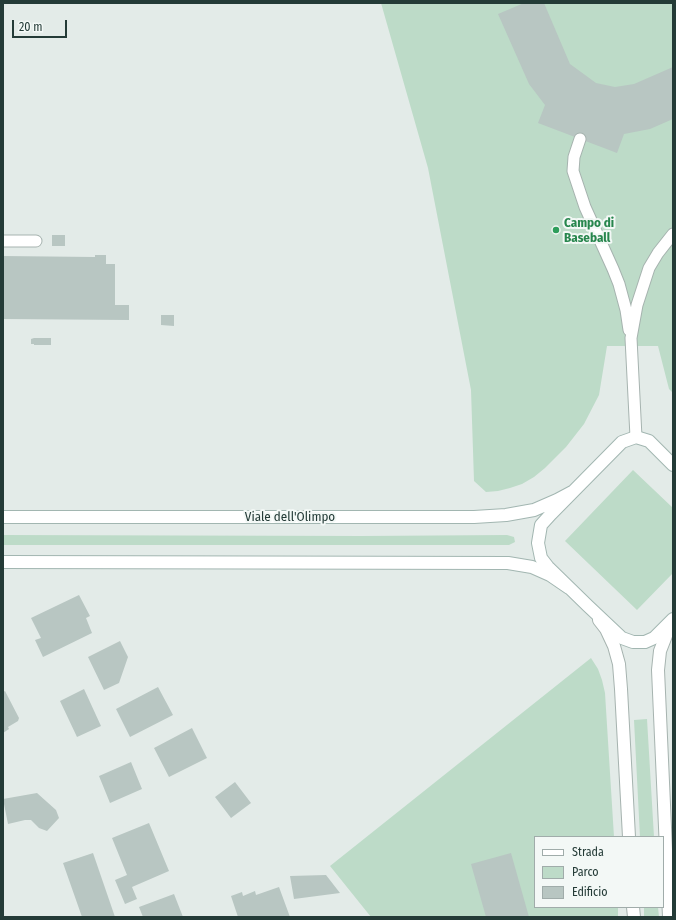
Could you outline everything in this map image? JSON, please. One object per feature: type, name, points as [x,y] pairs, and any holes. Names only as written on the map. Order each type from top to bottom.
[{"type":"street","points":[[673,465],[649,441],[636,437],[622,442],[551,514],[542,525],[538,543],[542,558],[548,567],[622,638],[633,642],[645,642],[654,638],[673,619]]},
{"type":"street","name":"Viale dell'Olimpo","points":[[3,517],[474,517],[506,515],[534,510],[572,492]]},
{"type":"street","points":[[3,562],[508,563],[532,567],[550,575],[569,588]]},
{"type":"street","points":[[592,610],[606,629],[614,646],[619,664],[629,836]]},
{"type":"street","points":[[669,917],[658,670],[660,651],[673,622]]},
{"type":"lane","points":[[580,139],[574,157],[573,171],[585,207],[619,284],[626,310],[631,338],[636,437]]},
{"type":"lane","points":[[631,338],[637,305],[649,268],[658,253],[673,234]]},
{"type":"lane","points":[[3,241],[36,241]]},
{"type":"green space","name":"Campo di Baseball","points":[[381,3],[673,3],[673,393],[669,389],[658,346],[607,346],[599,395],[584,424],[566,447],[545,468],[522,484],[510,488],[486,492],[474,481],[471,390],[428,168]]},
{"type":"green space","points":[[633,470],[673,508],[673,573],[637,610],[565,541]]},
{"type":"green space","points":[[3,535],[507,535],[514,537],[515,542],[509,545],[3,545]]},
{"type":"green space","points":[[591,658],[598,669],[605,693],[614,836],[534,836],[534,908],[618,908],[618,917],[371,917],[330,866]]},
{"type":"green space","points":[[647,719],[654,836],[640,836],[634,720]]},
{"type":"green space","points":[[644,908],[658,908],[659,917],[644,917]]},
{"type":"building","points":[[524,3],[544,3],[570,64],[596,83],[615,87],[634,84],[673,67],[673,119],[650,129],[624,134],[617,153],[538,123],[545,105],[529,84],[498,14]]},
{"type":"building","points":[[52,235],[65,235],[65,246],[52,246]]},
{"type":"building","points":[[95,255],[106,255],[106,264],[115,264],[115,305],[129,305],[129,320],[3,319],[3,256],[95,257]]},
{"type":"building","points":[[161,315],[174,315],[174,326],[161,325]]},
{"type":"building","points":[[51,338],[51,345],[31,344],[31,339]]},
{"type":"building","points":[[79,595],[90,616],[86,618],[92,633],[43,657],[35,640],[41,638],[31,618]]},
{"type":"building","points":[[120,641],[128,657],[119,683],[104,690],[88,657]]},
{"type":"building","points":[[158,687],[173,715],[130,737],[116,709]]},
{"type":"building","points":[[84,689],[101,726],[77,737],[60,701]]},
{"type":"building","points":[[5,691],[19,718],[18,721],[8,727],[9,729],[3,733],[3,692]]},
{"type":"building","points":[[192,728],[207,758],[169,777],[154,748]]},
{"type":"building","points":[[131,762],[142,789],[110,803],[99,776]]},
{"type":"building","points":[[235,782],[251,803],[231,818],[215,797]]},
{"type":"building","points":[[37,793],[56,810],[59,818],[47,831],[39,828],[31,820],[8,824],[3,799]]},
{"type":"building","points":[[149,823],[169,871],[132,887],[137,899],[125,904],[115,880],[127,875],[112,838]]},
{"type":"building","points":[[93,853],[115,917],[82,917],[63,863]]},
{"type":"building","points":[[511,853],[529,917],[486,917],[471,864]]},
{"type":"building","points":[[326,875],[340,893],[294,899],[290,876]]},
{"type":"building","points":[[279,887],[290,917],[238,917],[231,896],[242,892],[243,896],[255,891],[256,895]]},
{"type":"building","points":[[174,894],[183,917],[143,917],[139,907]]},
{"type":"place","name":"Campo di Baseball","points":[[556,230]]}]
